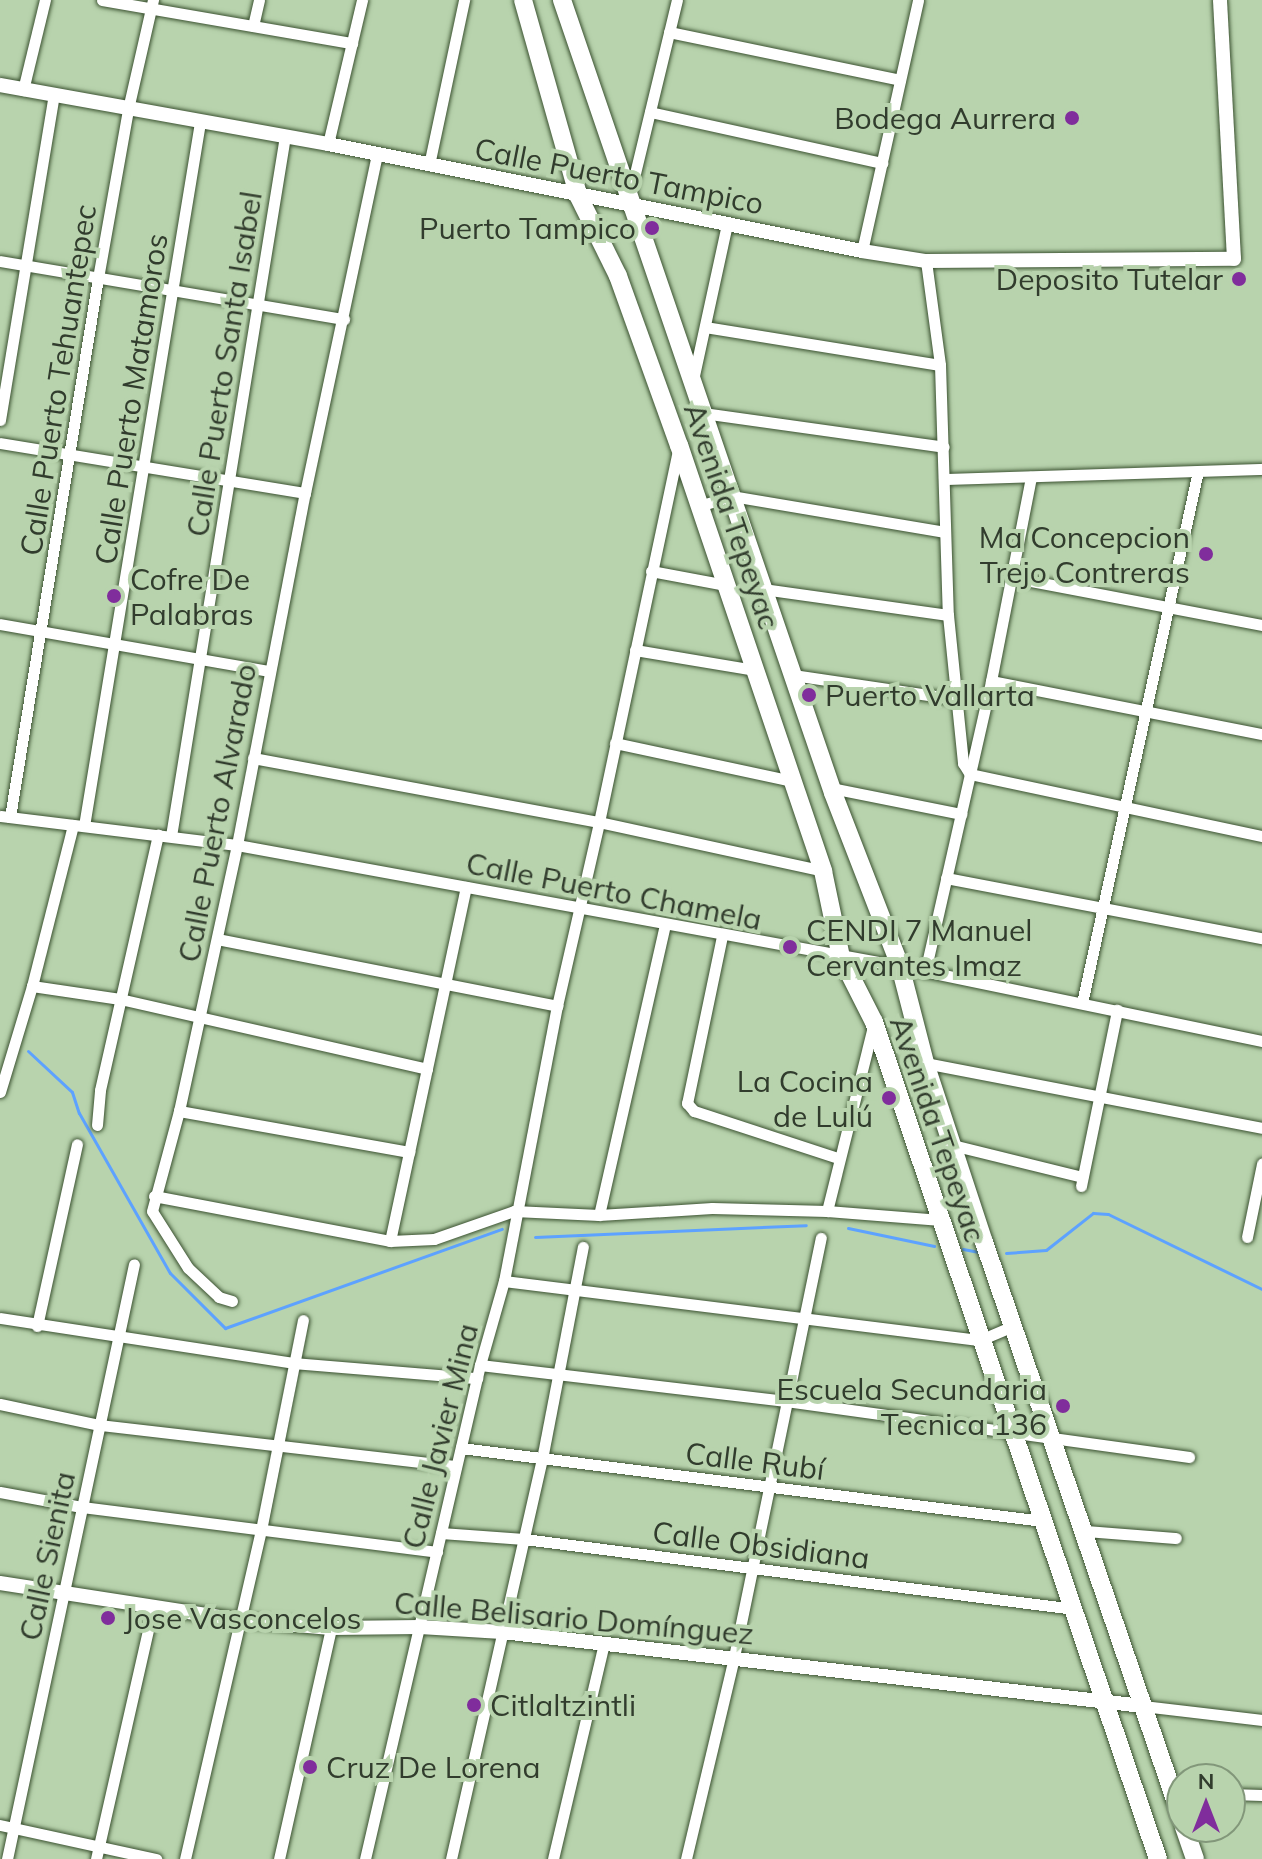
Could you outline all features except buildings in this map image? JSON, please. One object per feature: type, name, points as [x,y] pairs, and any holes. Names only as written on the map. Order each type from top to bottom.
[{"type":"main road","name":"Avenida Tepeyac","points":[[523,0],[578,195],[618,276],[679,445],[823,871],[841,957],[874,1022],[1158,1859]]},
{"type":"main road","name":"Avenida Tepeyac","points":[[562,0],[831,788],[900,966],[925,1063],[952,1145],[1143,1706],[1166,1765]]},
{"type":"street","points":[[23,90],[45,0]]},
{"type":"street","points":[[102,0],[152,4],[352,43]]},
{"type":"street","points":[[253,26],[259,0]]},
{"type":"street","points":[[328,144],[362,0]]},
{"type":"street","points":[[429,165],[464,0]]},
{"type":"street","points":[[629,203],[677,0]]},
{"type":"street","points":[[862,251],[918,0]]},
{"type":"street","name":"Calle Puerto Tampico","points":[[0,85],[328,144],[862,251],[926,261],[1234,259],[1220,0]]},
{"type":"street","name":"Calle Puerto Tehuantepec","points":[[5,817],[42,630],[128,109],[152,4]]},
{"type":"street","points":[[669,32],[900,80]]},
{"type":"street","points":[[0,420],[54,95]]},
{"type":"street","points":[[650,112],[882,163]]},
{"type":"street","name":"Calle Puerto Matamoros","points":[[0,1092],[78,825],[116,641],[200,122]]},
{"type":"street","name":"Calle Puerto Santa Isabel","points":[[97,1125],[100,1090],[120,999],[165,835],[201,657],[285,136]]},
{"type":"street","name":"Calle Puerto Alvarado","points":[[154,1196],[179,1111],[217,939],[305,493],[377,155]]},
{"type":"street","points":[[693,381],[727,224]]},
{"type":"street","points":[[0,261],[344,319]]},
{"type":"street","points":[[926,261],[940,365],[948,615],[959,749],[970,774]]},
{"type":"street","points":[[705,327],[940,365]]},
{"type":"street","points":[[703,413],[944,447]]},
{"type":"street","points":[[0,443],[305,493]]},
{"type":"street","name":"Calle Javier Mina","points":[[365,1859],[480,1365],[504,1281],[514,1211],[679,445]]},
{"type":"street","points":[[944,479],[1262,469]]},
{"type":"street","points":[[1082,1003],[1198,471]]},
{"type":"street","points":[[925,972],[991,681],[1031,477]]},
{"type":"street","points":[[699,506],[732,496],[944,532]]},
{"type":"street","points":[[651,571],[726,585]]},
{"type":"street","points":[[1010,577],[1262,625]]},
{"type":"street","points":[[763,589],[948,615]]},
{"type":"street","points":[[0,624],[116,641],[270,671]]},
{"type":"street","points":[[635,650],[755,670]]},
{"type":"street","points":[[793,675],[955,699]]},
{"type":"street","points":[[991,681],[1262,734]]},
{"type":"street","points":[[615,743],[792,781]]},
{"type":"street","points":[[253,758],[599,822],[823,871]]},
{"type":"street","points":[[970,774],[1262,836]]},
{"type":"street","points":[[831,788],[961,814]]},
{"type":"street","name":"Calle Puerto Chamela","points":[[5,817],[237,845],[722,936],[900,966],[1262,1041]]},
{"type":"street","points":[[946,878],[1262,938]]},
{"type":"street","points":[[390,1241],[466,887]]},
{"type":"street","points":[[599,1215],[665,924]]},
{"type":"street","points":[[722,936],[687,1103],[694,1111],[838,1158]]},
{"type":"street","points":[[217,939],[557,1006]]},
{"type":"street","points":[[32,986],[120,999],[427,1069]]},
{"type":"street","points":[[952,1145],[1082,1181],[1117,1010]]},
{"type":"street","points":[[827,1211],[874,1022]]},
{"type":"street","points":[[925,1063],[1262,1128]]},
{"type":"street","points":[[179,1111],[409,1152]]},
{"type":"street","points":[[37,1326],[77,1144]]},
{"type":"street","points":[[1247,1237],[1262,1164]]},
{"type":"street","points":[[232,1301],[219,1297],[188,1268],[155,1219],[154,1196],[390,1241],[434,1239],[514,1211],[599,1215],[712,1208],[827,1211],[941,1220]]},
{"type":"street","points":[[686,1859],[734,1657],[821,1238]]},
{"type":"street","points":[[451,1859],[542,1459],[583,1247]]},
{"type":"street","name":"Calle Sienita","points":[[7,1859],[134,1264]]},
{"type":"street","points":[[504,1281],[980,1340],[1015,1325]]},
{"type":"street","points":[[0,1318],[293,1363],[477,1378]]},
{"type":"street","points":[[185,1859],[261,1530],[303,1320]]},
{"type":"street","points":[[480,1365],[786,1401],[1189,1457]]},
{"type":"street","points":[[0,1404],[100,1425],[456,1466]]},
{"type":"street","name":"Calle Rubí","points":[[461,1448],[1043,1521]]},
{"type":"street","points":[[0,1492],[82,1507],[437,1552]]},
{"type":"street","points":[[1085,1531],[1176,1538]]},
{"type":"street","name":"Calle Obsidiana","points":[[441,1533],[524,1539],[1074,1609]]},
{"type":"street","name":"Calle Belisario Domínguez","points":[[0,1583],[240,1620],[331,1628],[420,1627],[502,1632],[1143,1706]]},
{"type":"street","points":[[98,1853],[153,1608]]},
{"type":"street","points":[[279,1859],[331,1628]]},
{"type":"street","points":[[553,1859],[604,1643]]},
{"type":"street","points":[[1143,1706],[1262,1720]]},
{"type":"street","points":[[0,1825],[98,1853],[156,1859]]},
{"type":"waterway","points":[[28,1051],[72,1092],[79,1113],[170,1273],[225,1328],[502,1229]]},
{"type":"waterway","points":[[1006,1253],[1046,1250],[1093,1213],[1108,1214],[1262,1289]]},
{"type":"waterway","points":[[535,1237],[806,1225]]},
{"type":"waterway","points":[[848,1228],[934,1246]]},
{"type":"waterway","points":[[963,1249],[979,1252]]},
{"type":"place","name":"Bodega Aurrera","points":[[1072,118]]},
{"type":"place","name":"Puerto Tampico","points":[[652,228]]},
{"type":"place","name":"Deposito Tutelar","points":[[1239,279]]},
{"type":"place","name":"Ma Concepcion Trejo Contreras","points":[[1206,554]]},
{"type":"place","name":"Cofre De Palabras","points":[[114,596]]},
{"type":"place","name":"Puerto Vallarta","points":[[809,695]]},
{"type":"place","name":"CENDI 7 Manuel Cervantes Imaz","points":[[790,947]]},
{"type":"place","name":"La Cocina de Lulú","points":[[889,1098]]},
{"type":"place","name":"Escuela Secundaria Tecnica 136","points":[[1063,1406]]},
{"type":"place","name":"Jose Vasconcelos","points":[[108,1618]]},
{"type":"place","name":"Citlaltzintli","points":[[474,1705]]},
{"type":"place","name":"Cruz De Lorena","points":[[310,1767]]}]
